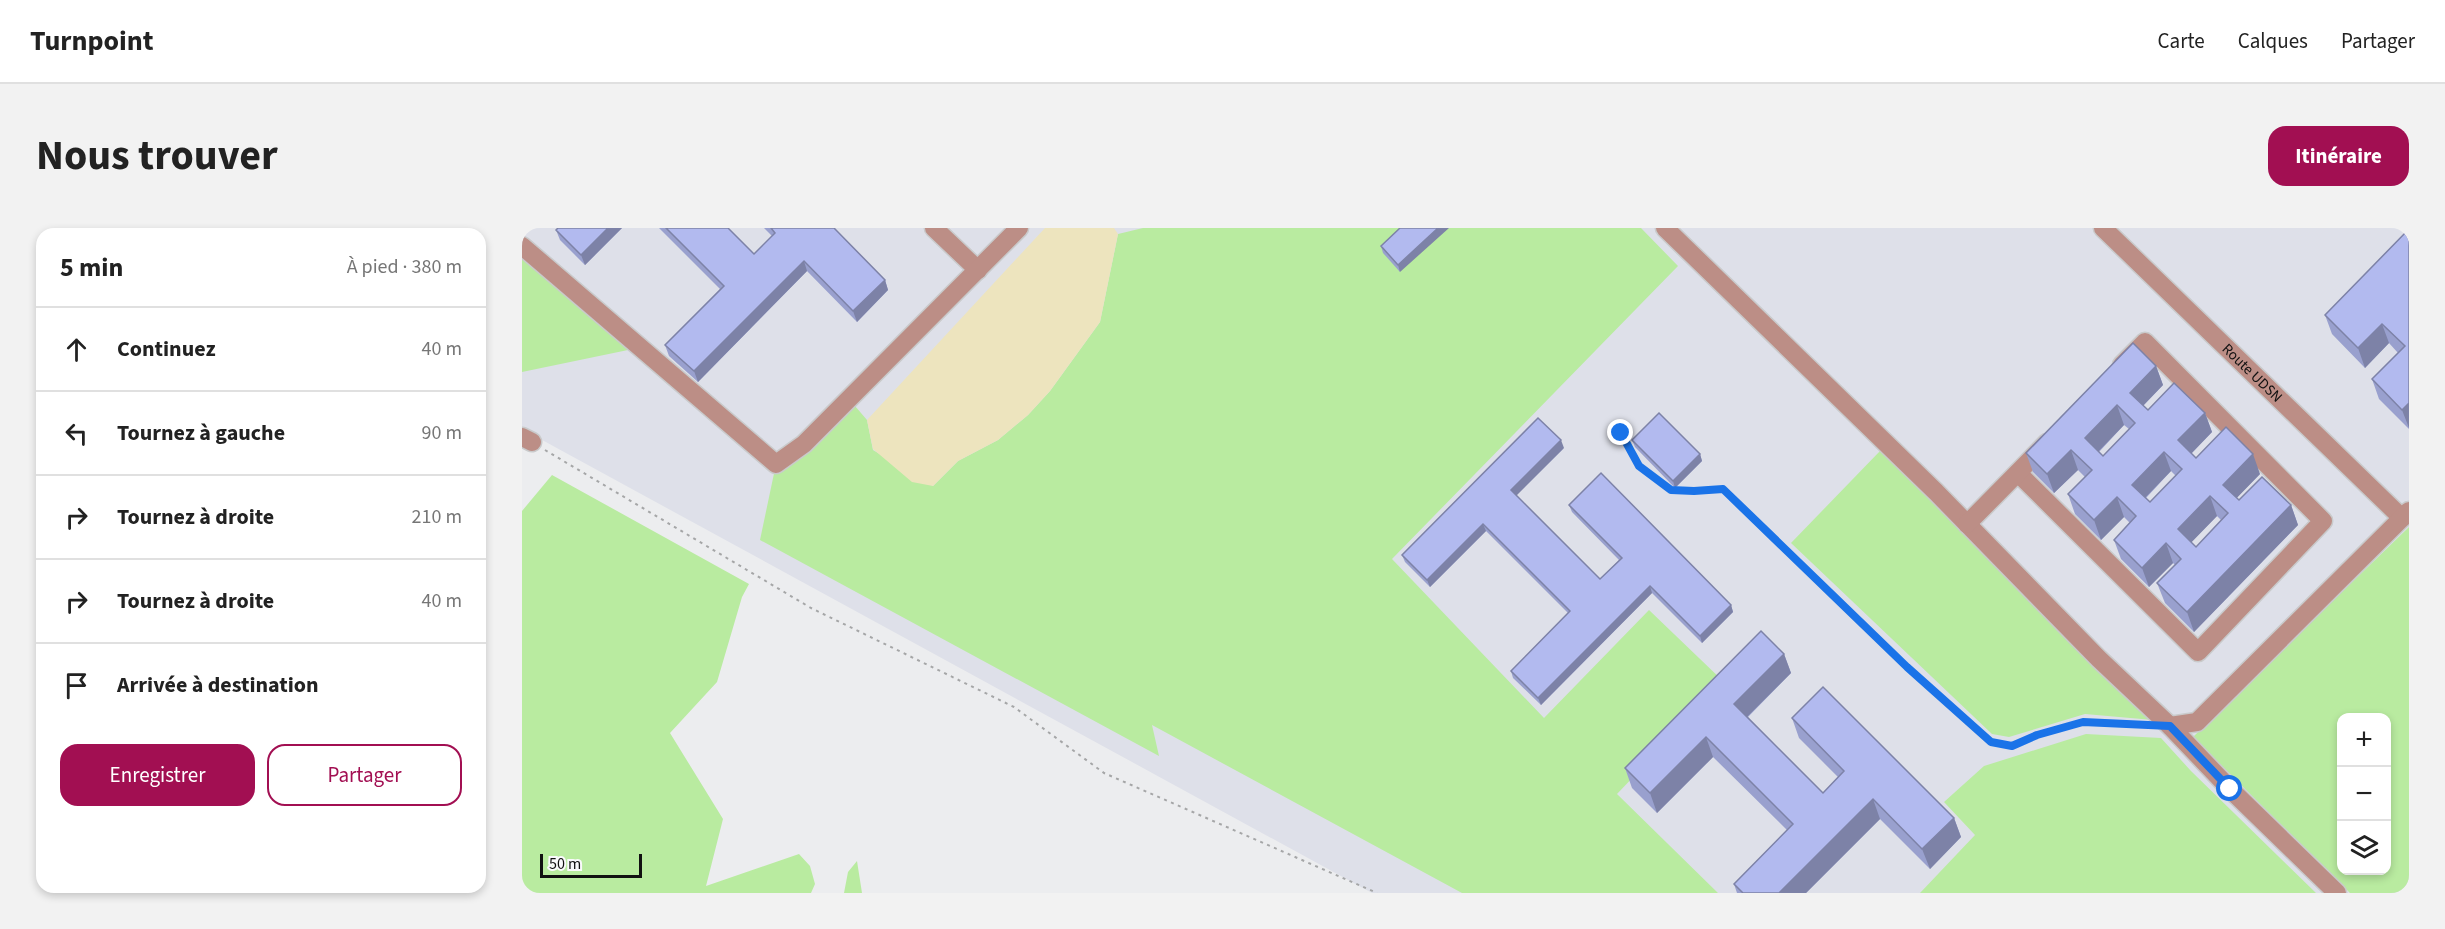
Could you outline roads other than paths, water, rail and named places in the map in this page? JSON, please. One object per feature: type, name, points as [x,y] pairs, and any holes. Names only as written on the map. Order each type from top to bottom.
[{"type":"street","points":[[934,228],[978,270]]},
{"type":"street","points":[[522,246],[776,464],[804,444],[1019,228]]},
{"type":"street","points":[[1665,228],[1967,524],[2099,659],[2170,726],[2230,789],[2337,893]]},
{"type":"street","name":"Route UDSN","points":[[2103,228],[2406,514]]},
{"type":"street","points":[[2018,473],[2198,652],[2323,521],[2145,342],[2113,375]]},
{"type":"street","points":[[1967,524],[2058,432]]},
{"type":"street","points":[[2170,726],[2197,722],[2406,514]]}]
